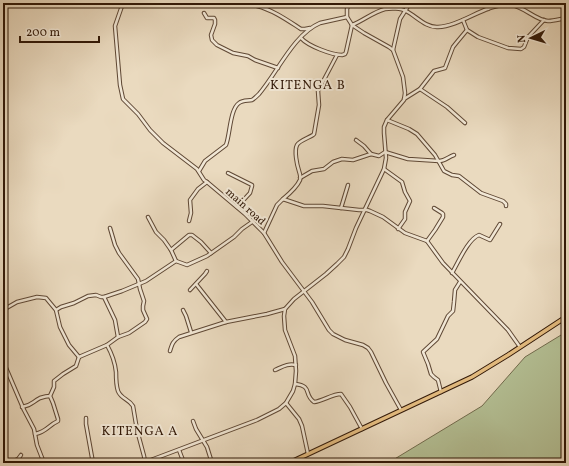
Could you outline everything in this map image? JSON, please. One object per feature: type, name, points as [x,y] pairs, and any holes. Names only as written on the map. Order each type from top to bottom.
[{"type":"main road","points":[[289,463],[472,377],[566,317]]},
{"type":"street","name":"main road","points":[[123,3],[115,26],[120,85],[123,99],[163,143],[199,171],[204,180],[237,207],[264,233],[329,330],[333,334],[345,340],[368,348],[401,410]]},
{"type":"street","points":[[349,3],[347,17],[352,25],[393,50]]},
{"type":"street","points":[[404,100],[405,93],[403,77],[393,50],[399,22],[410,3]]},
{"type":"street","points":[[485,3],[488,9]]},
{"type":"street","points":[[352,25],[361,22],[377,12],[386,9],[393,9],[405,10],[414,17],[434,27],[444,26],[501,5],[517,6],[544,20],[566,18]]},
{"type":"street","points":[[257,6],[272,11],[301,29],[313,27]]},
{"type":"street","points":[[204,13],[207,18],[214,18],[215,20],[211,35],[212,40],[217,45],[233,53],[248,56],[278,68]]},
{"type":"street","points":[[199,171],[205,161],[228,141],[229,129],[236,106],[243,101],[254,99],[263,89],[293,46],[313,27],[320,23],[347,17]]},
{"type":"street","points":[[463,20],[467,30],[478,37],[508,48],[521,50],[524,47],[528,37],[544,20]]},
{"type":"street","points":[[301,38],[306,43],[330,53],[342,55],[345,54],[352,25]]},
{"type":"street","points":[[170,351],[174,340],[191,332],[226,322],[285,309],[294,299],[326,274],[344,257],[386,164],[384,133],[388,120],[404,100],[420,89],[434,71],[446,67],[453,47],[467,30]]},
{"type":"street","points":[[300,178],[297,161],[297,146],[299,143],[314,134],[319,105],[317,94],[337,55]]},
{"type":"street","points":[[420,89],[447,107],[465,123]]},
{"type":"street","points":[[388,120],[417,134],[435,155],[444,171],[452,175],[459,176],[481,193],[503,201],[506,206]]},
{"type":"street","points":[[356,140],[371,154]]},
{"type":"street","points":[[264,233],[277,205],[293,189],[300,178],[312,171],[324,169],[333,162],[342,159],[353,160],[371,154],[379,156],[385,152]]},
{"type":"street","points":[[385,152],[408,159],[438,161],[442,161],[454,155]]},
{"type":"street","points":[[384,169],[402,182],[410,201],[405,212],[405,219],[398,229]]},
{"type":"street","points":[[228,173],[252,185],[250,193],[237,207]]},
{"type":"street","points":[[189,221],[191,213],[190,200],[198,189],[207,182]]},
{"type":"street","points":[[341,208],[348,185]]},
{"type":"street","points":[[283,199],[304,206],[323,206],[367,210],[383,217],[405,233],[427,241],[435,254],[508,330],[520,347]]},
{"type":"street","points":[[427,241],[443,217],[443,214],[434,208]]},
{"type":"street","points":[[148,217],[156,232],[171,250],[176,261],[187,265],[207,256],[234,237],[242,228],[252,222]]},
{"type":"street","points":[[452,273],[474,237],[479,235],[490,240],[500,224]]},
{"type":"street","points":[[35,434],[44,432],[51,424],[58,421],[50,396],[54,387],[54,381],[62,374],[76,366],[79,357],[129,333],[147,319],[143,310],[144,301],[138,279],[119,253],[110,228]]},
{"type":"street","points":[[171,250],[189,235],[192,235],[211,253]]},
{"type":"street","points":[[56,310],[92,295],[104,297],[139,284],[155,276],[176,261]]},
{"type":"street","points":[[190,290],[207,271]]},
{"type":"street","points":[[441,392],[438,380],[431,374],[423,352],[437,339],[452,311],[455,290],[461,282]]},
{"type":"street","points":[[196,284],[226,322]]},
{"type":"street","points":[[3,310],[17,302],[37,297],[47,298],[56,310],[60,327],[69,345],[79,357]]},
{"type":"street","points":[[104,297],[116,320],[118,337]]},
{"type":"street","points":[[106,345],[114,362],[116,383],[119,393],[122,398],[134,406],[137,430],[144,456],[144,463],[257,420],[286,403],[295,384],[296,365],[295,356],[285,330],[285,309]]},
{"type":"street","points":[[184,310],[191,332]]},
{"type":"street","points":[[3,361],[22,407],[34,429],[37,445],[44,463]]},
{"type":"street","points":[[275,370],[282,366],[292,364],[296,365]]},
{"type":"street","points":[[295,384],[302,384],[305,387],[311,401],[314,402],[341,394],[362,429]]},
{"type":"street","points":[[22,407],[31,405],[39,398],[50,396]]},
{"type":"street","points":[[286,403],[299,419],[308,454]]},
{"type":"street","points":[[86,418],[93,463]]},
{"type":"street","points":[[192,422],[209,452],[212,463]]},
{"type":"street","points":[[179,450],[184,463]]},
{"type":"street","points":[[8,463],[18,459],[20,455]]},
{"type":"green space","points":[[566,332],[566,463],[388,463],[482,406],[525,357]]},
{"type":"district","name":"KITENGA B","points":[[308,84]]},
{"type":"district","name":"KITENGA A","points":[[140,430]]}]
